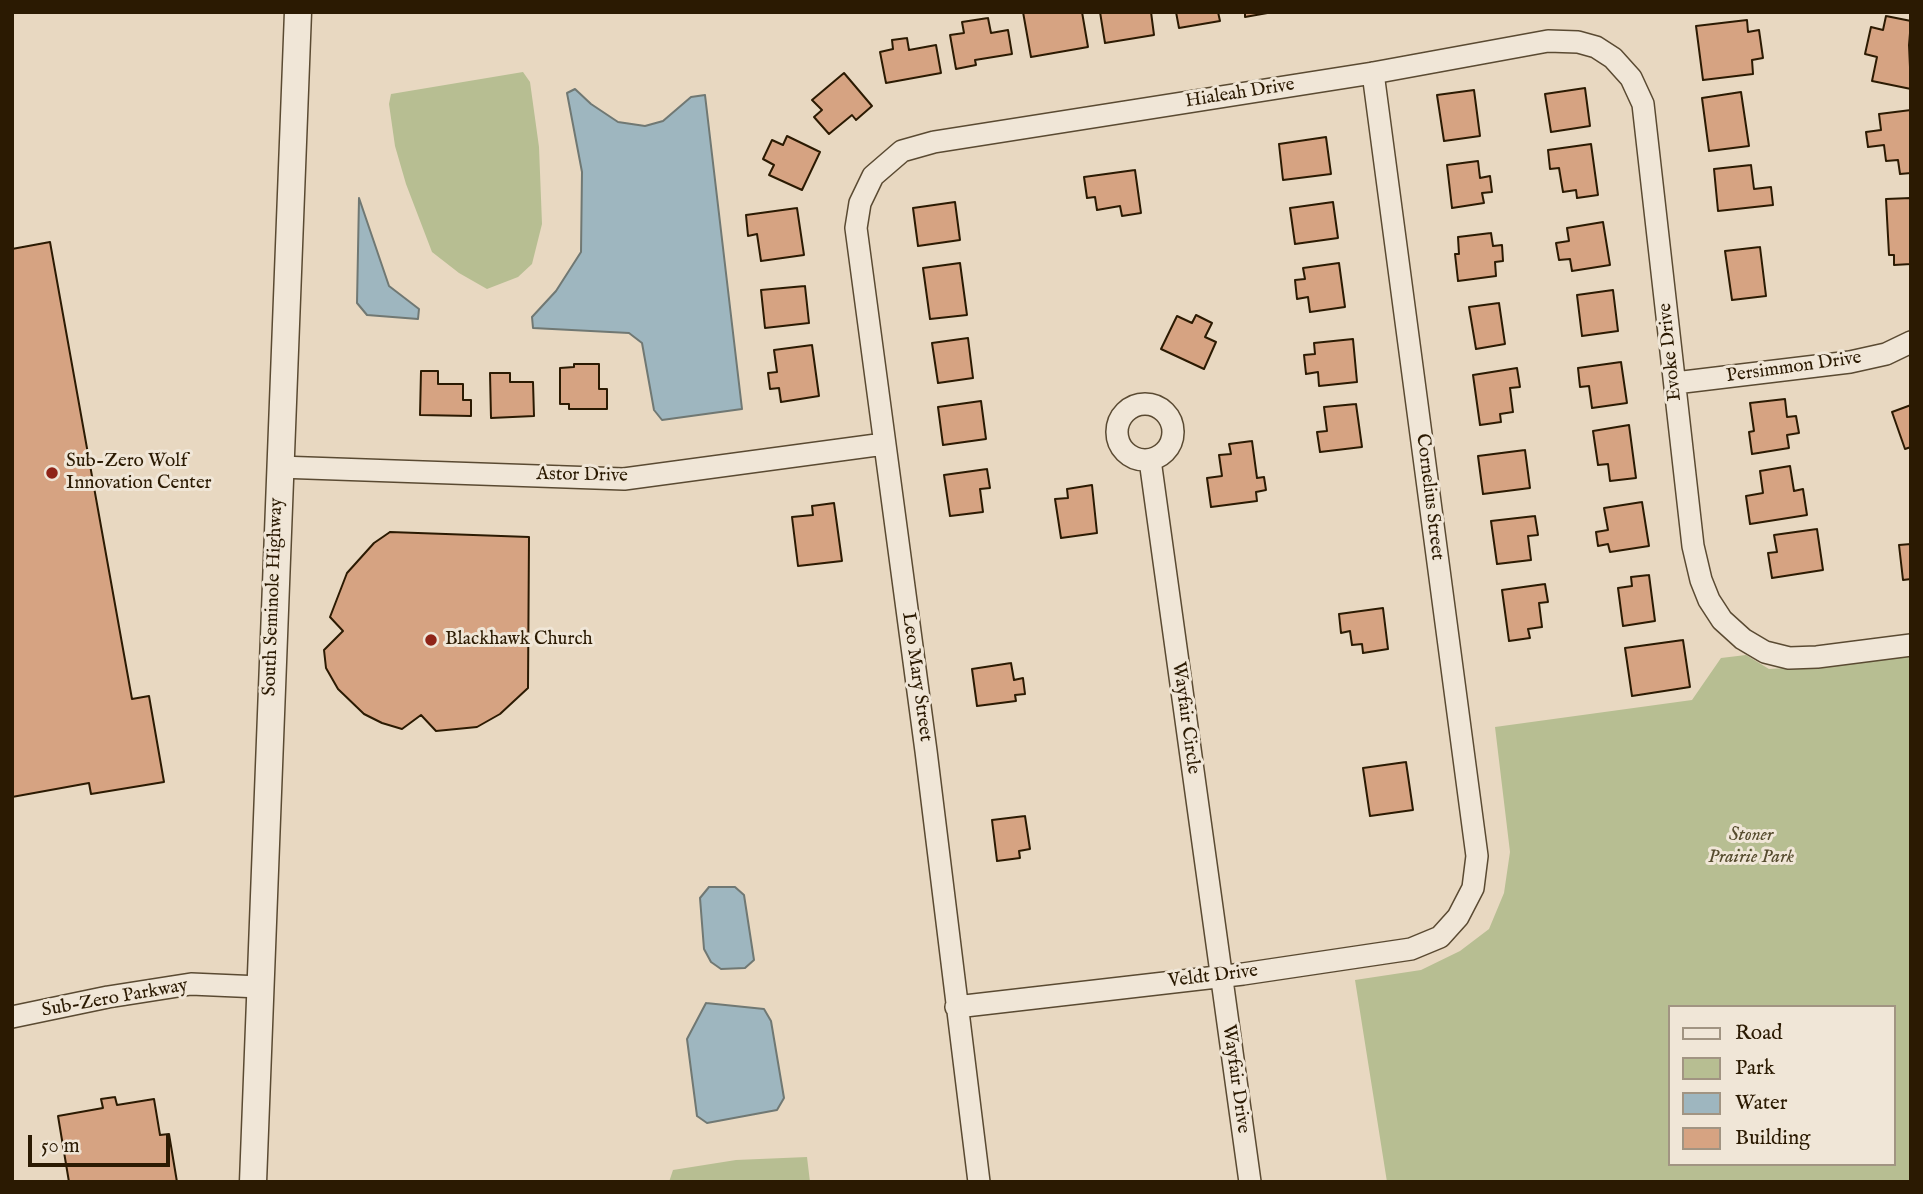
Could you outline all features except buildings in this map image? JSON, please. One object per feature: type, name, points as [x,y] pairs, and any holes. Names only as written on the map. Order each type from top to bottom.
[{"type":"street","name":"South Seminole Highway","points":[[253,1182],[298,12]]},
{"type":"street","name":"Hialeah Drive","points":[[873,176],[902,151],[934,142],[1373,73],[1548,41],[1578,42],[1596,47],[1614,58]]},
{"type":"street","name":"Evoke Drive","points":[[1614,58],[1630,78],[1643,104],[1693,546],[1701,580],[1722,620],[1743,639],[1765,652],[1789,658],[1817,657],[1911,645]]},
{"type":"street","name":"Cornelius Street","points":[[1373,73],[1476,856],[1474,888],[1458,917]]},
{"type":"street","name":"Leo Mary Street","points":[[873,176],[860,203],[856,228],[926,751],[979,1182]]},
{"type":"street","name":"Persimmon Drive","points":[[1675,383],[1850,362],[1886,354],[1911,342]]},
{"type":"street","name":"Astor Drive","points":[[279,467],[624,479],[884,444]]},
{"type":"street","name":"Wayfair Circle","points":[[1150,460],[1220,976]]},
{"type":"street","name":"Veldt Drive","points":[[956,1007],[1220,976],[1410,949],[1440,937],[1458,917]]},
{"type":"street","name":"Wayfair Drive","points":[[1220,976],[1250,1182]]},
{"type":"street","name":"Sub-Zero Parkway","points":[[12,1017],[108,997],[191,984],[260,987]]},
{"type":"green space","points":[[523,72],[530,82],[539,147],[542,224],[532,264],[518,277],[487,289],[459,273],[432,252],[406,184],[395,146],[389,104],[391,94]]},
{"type":"green space","name":"Stoner Prairie Park","points":[[1911,653],[1911,1182],[1387,1182],[1355,980],[1421,970],[1460,951],[1489,929],[1504,893],[1510,852],[1495,727],[1692,700],[1721,658],[1746,655],[1769,669]]},
{"type":"green space","points":[[807,1157],[810,1182],[669,1182],[673,1170],[736,1160]]},
{"type":"water","points":[[575,89],[591,104],[618,122],[645,126],[663,121],[691,97],[705,95],[742,409],[662,420],[654,410],[642,343],[629,333],[533,328],[532,317],[556,291],[581,252],[582,172],[567,93]]},
{"type":"water","points":[[359,198],[389,286],[419,309],[418,319],[367,315],[357,303]]},
{"type":"water","points":[[709,887],[735,887],[744,895],[754,960],[745,968],[721,969],[711,962],[704,949],[700,898]]},
{"type":"water","points":[[706,1003],[764,1009],[771,1021],[784,1098],[777,1110],[707,1123],[697,1116],[687,1039]]},
{"type":"place","name":"Sub-Zero Wolf Innovation Center","points":[[52,473]]},
{"type":"place","name":"Blackhawk Church","points":[[431,640]]}]
